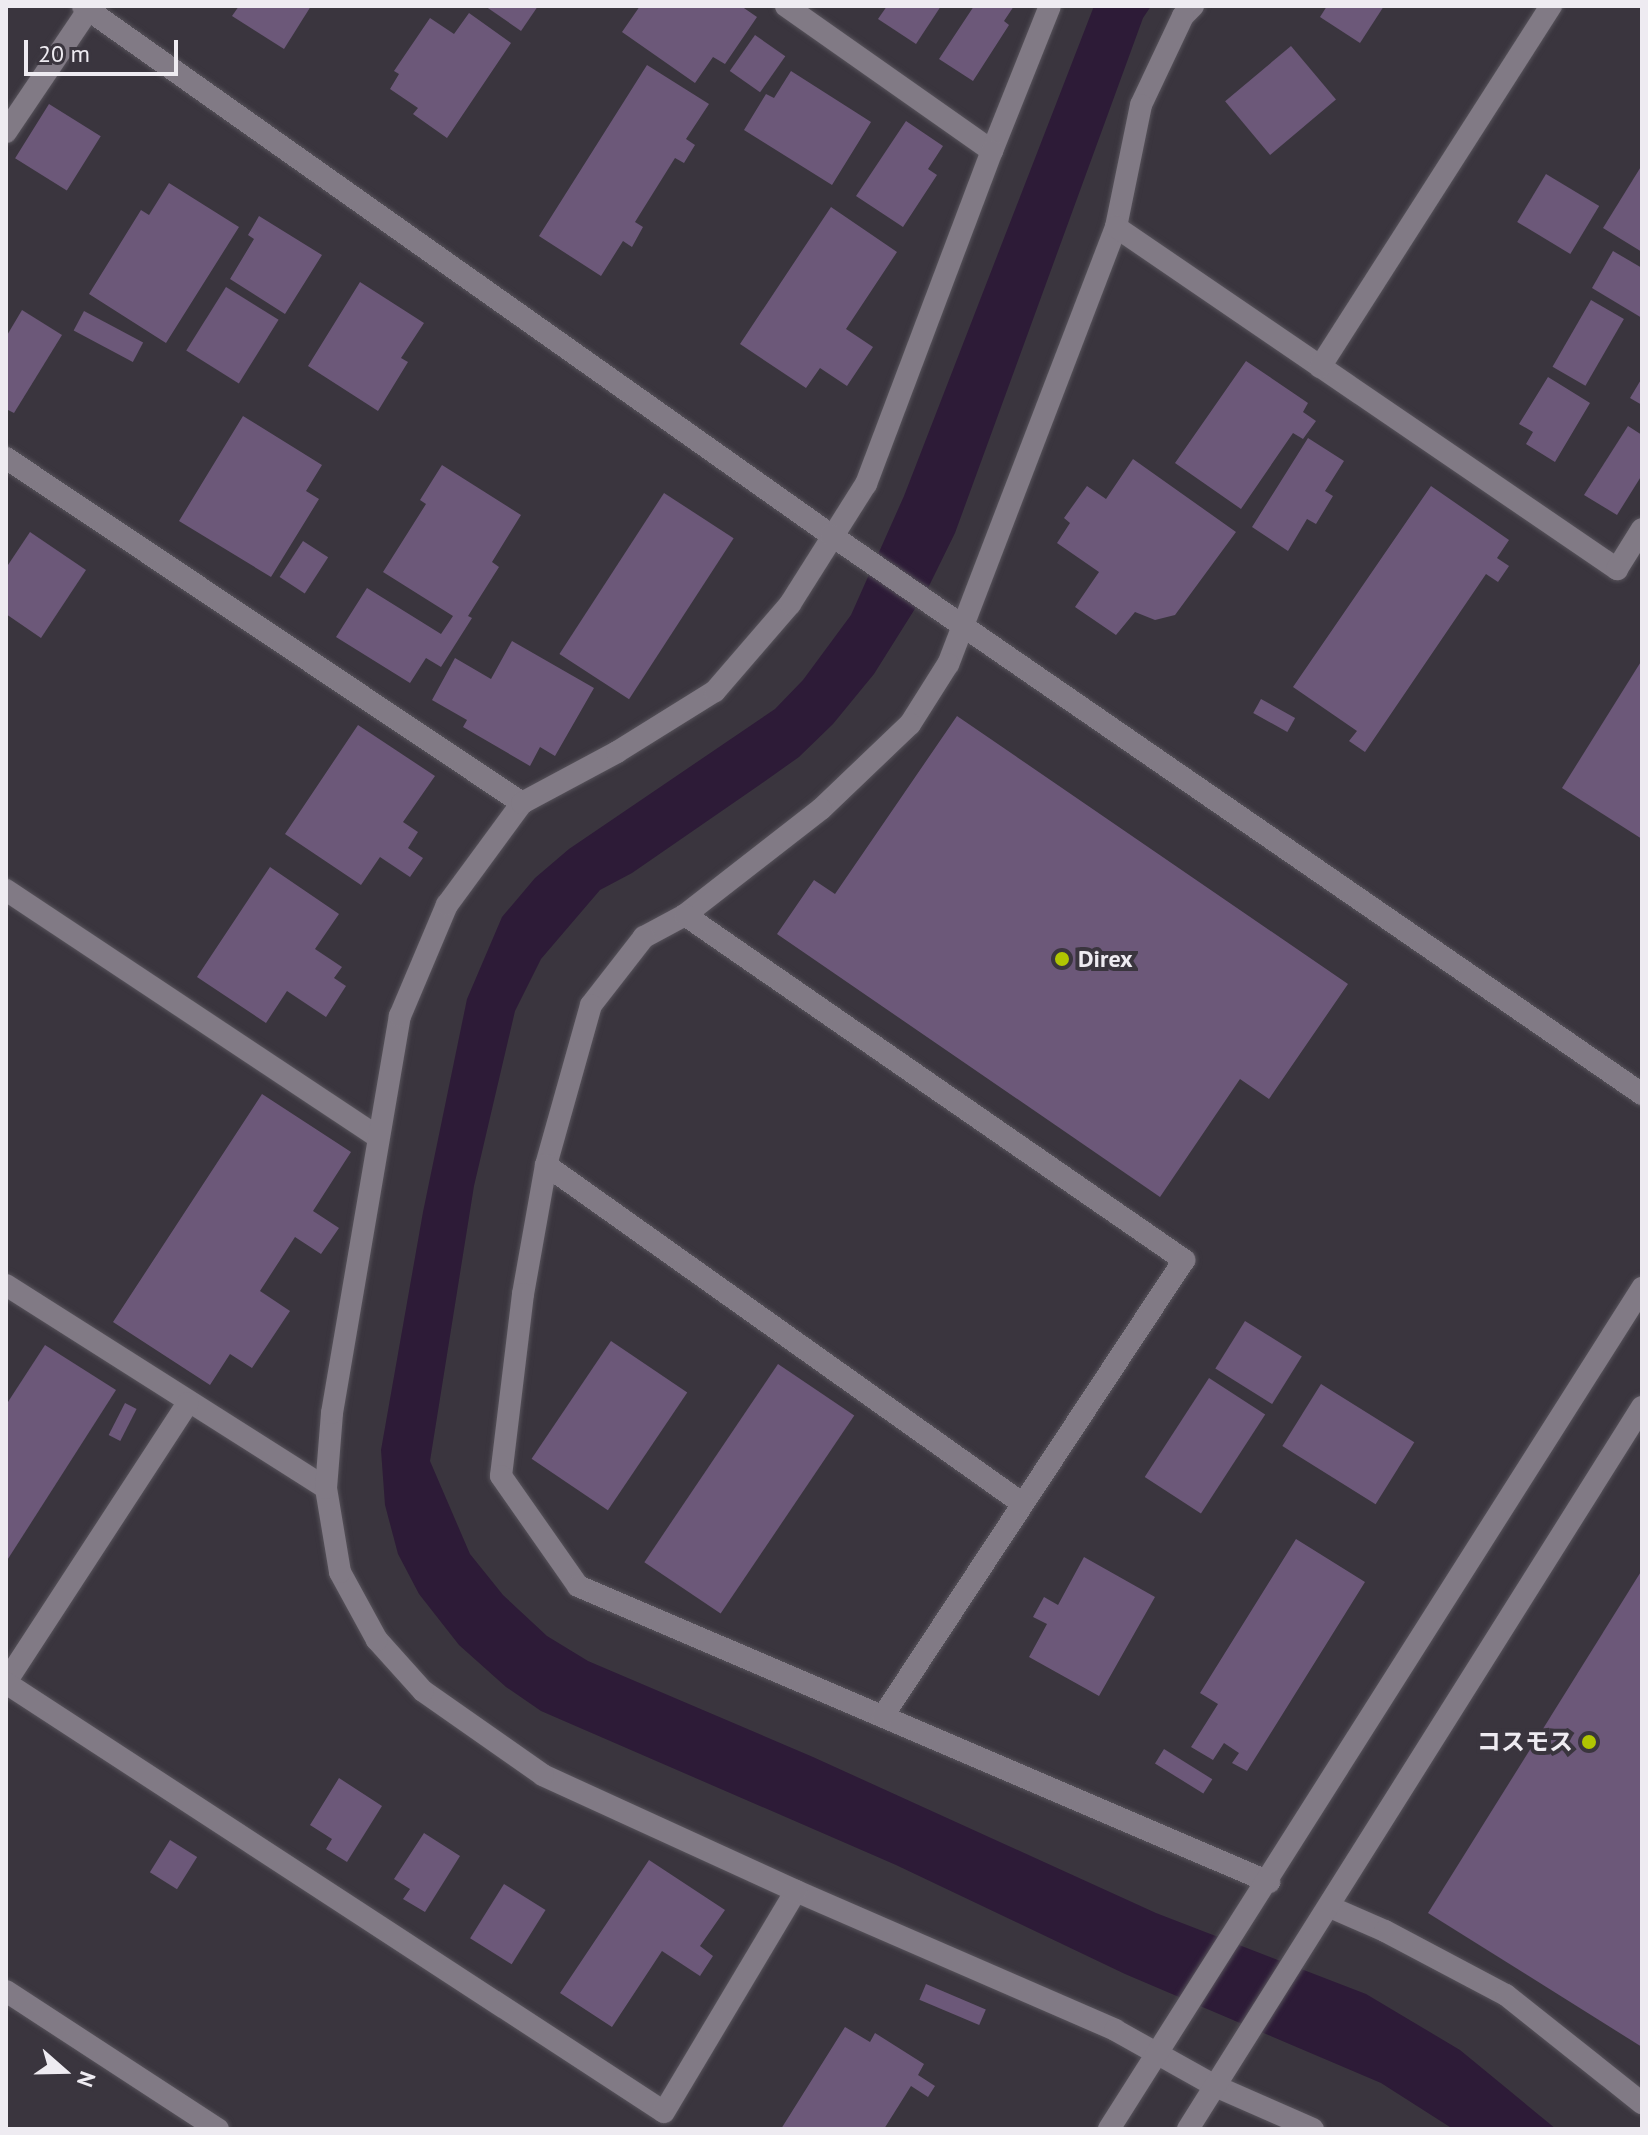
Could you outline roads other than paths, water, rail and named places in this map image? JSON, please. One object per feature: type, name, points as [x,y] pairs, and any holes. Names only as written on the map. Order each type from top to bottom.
[{"type":"street","points":[[786,6],[992,151]]},
{"type":"street","points":[[1050,6],[866,484],[790,604],[715,691],[617,752],[522,803],[447,905],[400,1016],[332,1413],[326,1488],[340,1572],[377,1640],[423,1691],[543,1775],[796,1891],[1115,2030],[1215,2086],[1313,2129]]},
{"type":"street","points":[[1193,6],[1183,16],[1141,105],[1116,227],[948,664],[910,724],[821,809],[685,915],[644,937],[591,1005],[546,1165],[523,1294],[501,1476],[578,1586],[1269,1882]]},
{"type":"street","points":[[1320,367],[1551,6]]},
{"type":"street","points":[[6,132],[88,7],[831,535],[963,623],[1642,1094]]},
{"type":"street","points":[[1116,227],[1617,569],[1642,529]]},
{"type":"street","points":[[6,458],[522,803]]},
{"type":"street","points":[[6,890],[378,1137]]},
{"type":"street","points":[[685,915],[1184,1260],[883,1716]]},
{"type":"street","points":[[546,1165],[1023,1504]]},
{"type":"street","points":[[6,1285],[326,1488]]},
{"type":"street","points":[[1109,2129],[1269,1882],[1642,1288]]},
{"type":"street","points":[[188,1403],[6,1682],[658,2121],[796,1891]]},
{"type":"street","points":[[1188,2129],[1642,1407]]},
{"type":"street","points":[[1330,1907],[1385,1931],[1506,1995],[1642,2103]]},
{"type":"street","points":[[6,1991],[218,2129]]},
{"type":"place","name":"Direx","points":[[1062,959]]},
{"type":"place","name":"コスモス","points":[[1589,1742]]}]
